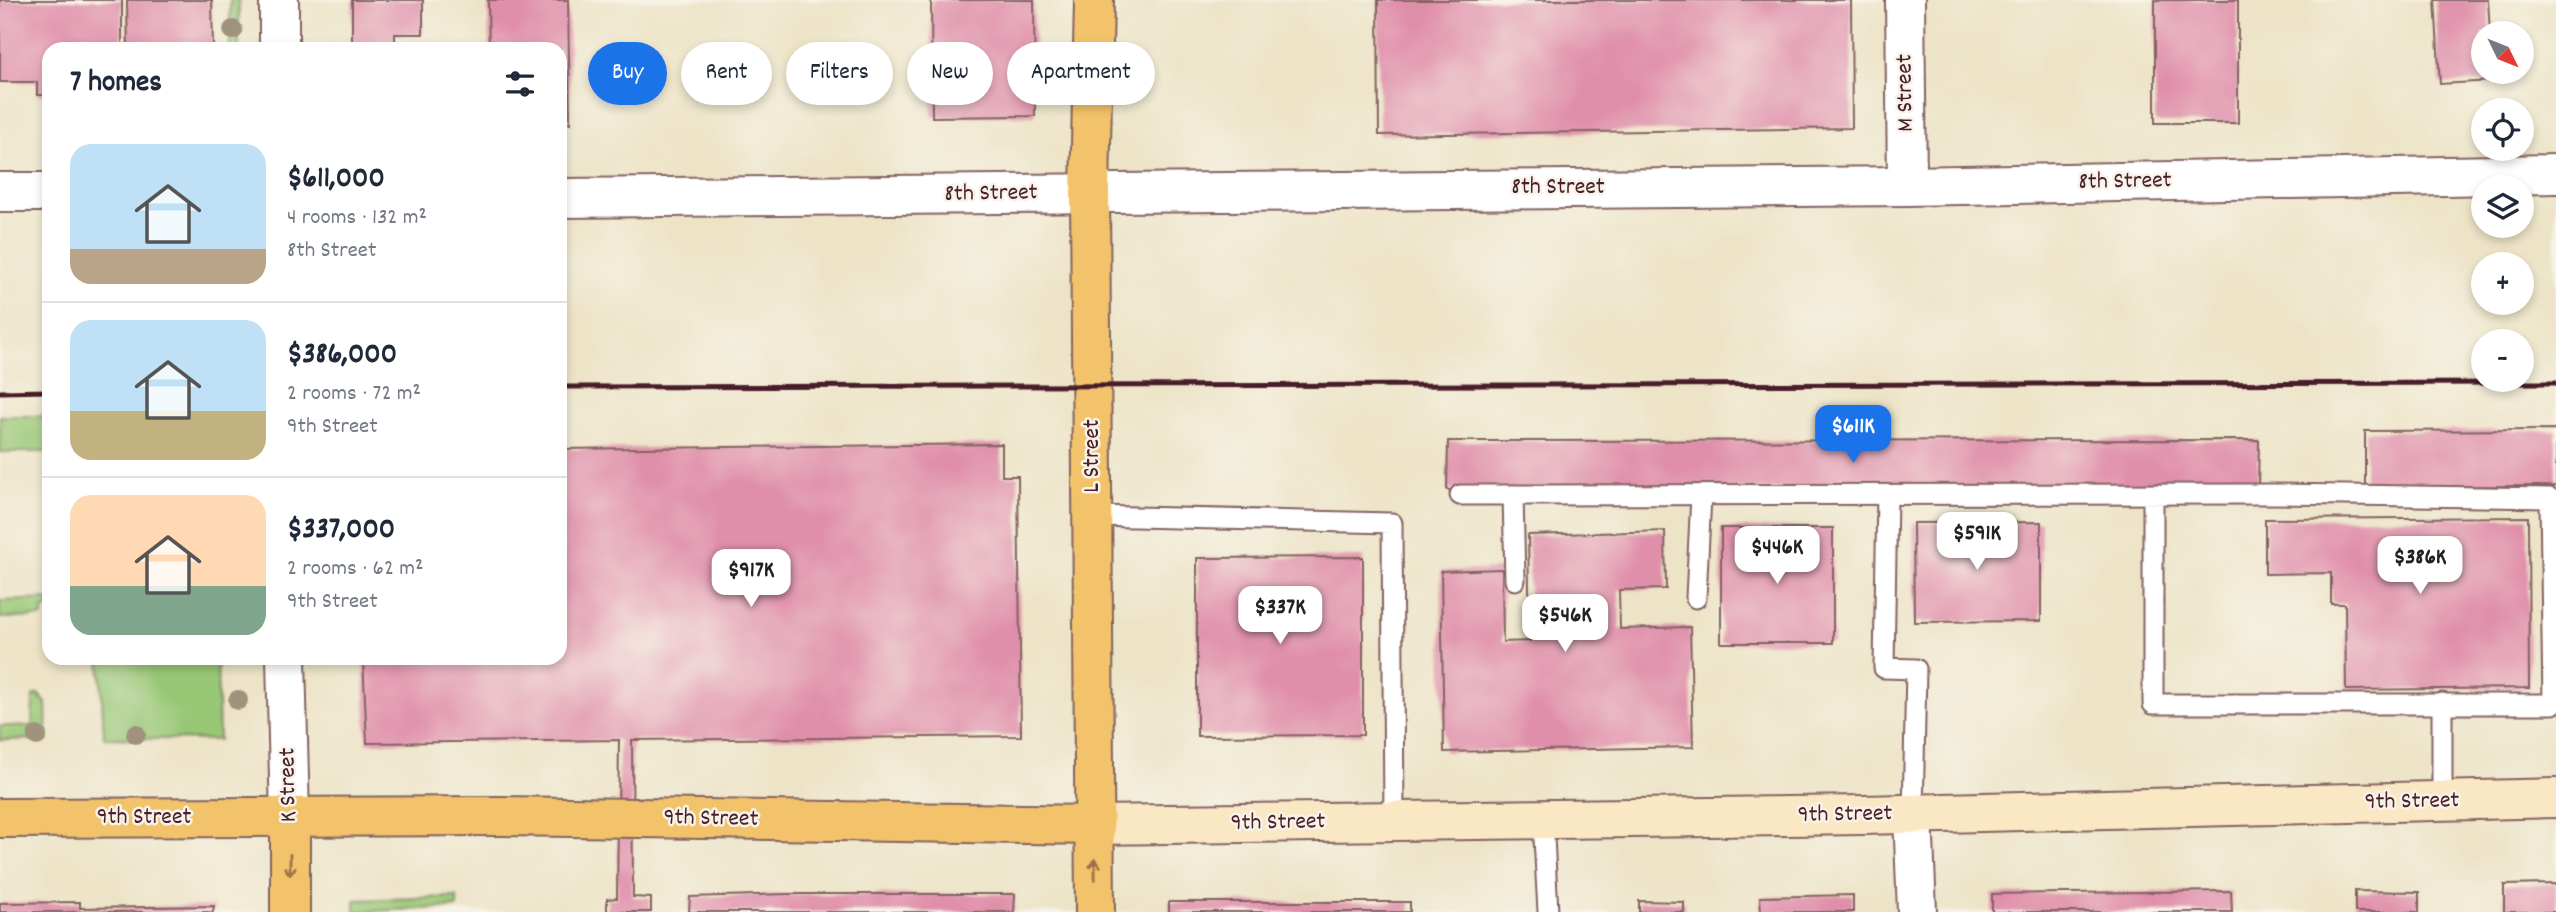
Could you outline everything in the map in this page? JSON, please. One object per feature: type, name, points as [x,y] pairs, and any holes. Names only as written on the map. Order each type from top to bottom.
[{"type":"main road","name":"L Street","points":[[1094,0],[1090,193],[1095,912]]},
{"type":"main road","name":"9th Street","points":[[0,818],[290,819],[503,816],[1094,825],[1913,814],[2556,798]]},
{"type":"main road","name":"K Street","points":[[290,819],[290,912]]},
{"type":"street","points":[[279,0],[279,42]]},
{"type":"street","name":"M Street","points":[[1905,0],[1907,186]]},
{"type":"street","name":"8th Street","points":[[567,198],[1907,186],[2556,174]]},
{"type":"street","points":[[0,192],[42,192]]},
{"type":"street","name":"K Street","points":[[286,665],[290,819]]},
{"type":"street","points":[[1913,814],[1917,912]]},
{"type":"lane","points":[[1460,495],[2153,495],[2550,498],[2553,704],[2153,704],[2153,495]]},
{"type":"lane","points":[[1513,495],[1515,580]]},
{"type":"lane","points":[[1696,598],[1701,495]]},
{"type":"lane","points":[[1887,495],[1884,668],[1916,669],[1913,814]]},
{"type":"lane","points":[[1093,516],[1392,523],[1394,821]]},
{"type":"lane","points":[[2442,703],[2442,801]]},
{"type":"lane","points":[[1543,819],[1548,912]]},
{"type":"green space","points":[[230,0],[239,0],[239,42],[230,42]]},
{"type":"green space","points":[[0,416],[42,416],[42,452],[0,452]]},
{"type":"green space","points":[[42,599],[42,617],[0,618],[0,601]]},
{"type":"green space","points":[[100,665],[217,665],[219,740],[104,738]]},
{"type":"green space","points":[[38,694],[46,703],[47,739],[0,740],[0,726],[32,726],[33,696]]},
{"type":"green space","points":[[457,897],[457,907],[355,912],[355,900]]},
{"type":"building","points":[[0,0],[122,0],[122,42],[42,42],[42,95],[37,95],[37,82],[0,82]]},
{"type":"building","points":[[127,0],[212,0],[213,42],[128,42]]},
{"type":"building","points":[[352,0],[423,0],[423,34],[395,34],[395,42],[352,42]]},
{"type":"building","points":[[488,0],[568,0],[570,123],[567,123],[567,42],[489,42]]},
{"type":"building","points":[[931,0],[1034,0],[1034,42],[1007,42],[1007,105],[1035,105],[1035,116],[932,117],[932,105],[993,105],[993,42],[931,42]]},
{"type":"building","points":[[1378,0],[1851,0],[1852,128],[1379,135]]},
{"type":"building","points":[[2155,0],[2238,0],[2238,123],[2155,123]]},
{"type":"building","points":[[2435,0],[2488,0],[2489,21],[2471,21],[2471,82],[2440,84]]},
{"type":"building","points":[[2556,430],[2556,486],[2365,487],[2365,431]]},
{"type":"building","points":[[2259,440],[2258,489],[1447,490],[1448,441]]},
{"type":"building","points":[[1002,444],[1002,476],[1018,476],[1021,736],[632,740],[633,897],[651,898],[651,912],[607,912],[607,899],[617,898],[619,740],[367,743],[363,665],[567,665],[567,449]]},
{"type":"building","points":[[2528,517],[2529,688],[2346,690],[2345,604],[2331,604],[2331,573],[2265,574],[2265,519]]},
{"type":"building","points":[[2041,522],[2041,621],[1914,622],[1913,523]]},
{"type":"building","points":[[1721,528],[1833,528],[1833,643],[1721,643]]},
{"type":"building","points":[[1665,531],[1666,589],[1619,590],[1620,629],[1690,627],[1693,747],[1444,752],[1441,571],[1502,569],[1503,642],[1530,641],[1528,535]]},
{"type":"building","points":[[1363,557],[1363,735],[1197,736],[1197,558]]},
{"type":"building","points":[[2556,884],[2556,912],[2504,912],[2504,885]]},
{"type":"building","points":[[2231,891],[2232,912],[1992,912],[1992,894]]},
{"type":"building","points":[[2355,891],[2419,892],[2419,912],[2355,912]]},
{"type":"building","points":[[787,894],[1015,894],[1014,912],[689,912],[690,897]]},
{"type":"building","points":[[1853,895],[1853,912],[1761,912],[1760,897]]},
{"type":"building","points":[[1639,901],[1684,902],[1684,912],[1639,912]]},
{"type":"building","points":[[80,902],[80,908],[214,906],[213,912],[0,912],[0,903]]},
{"type":"building","points":[[1169,902],[1410,902],[1410,912],[1169,912]]},
{"type":"railway","points":[[567,387],[2556,383]]},
{"type":"railway","points":[[0,392],[42,391]]}]
